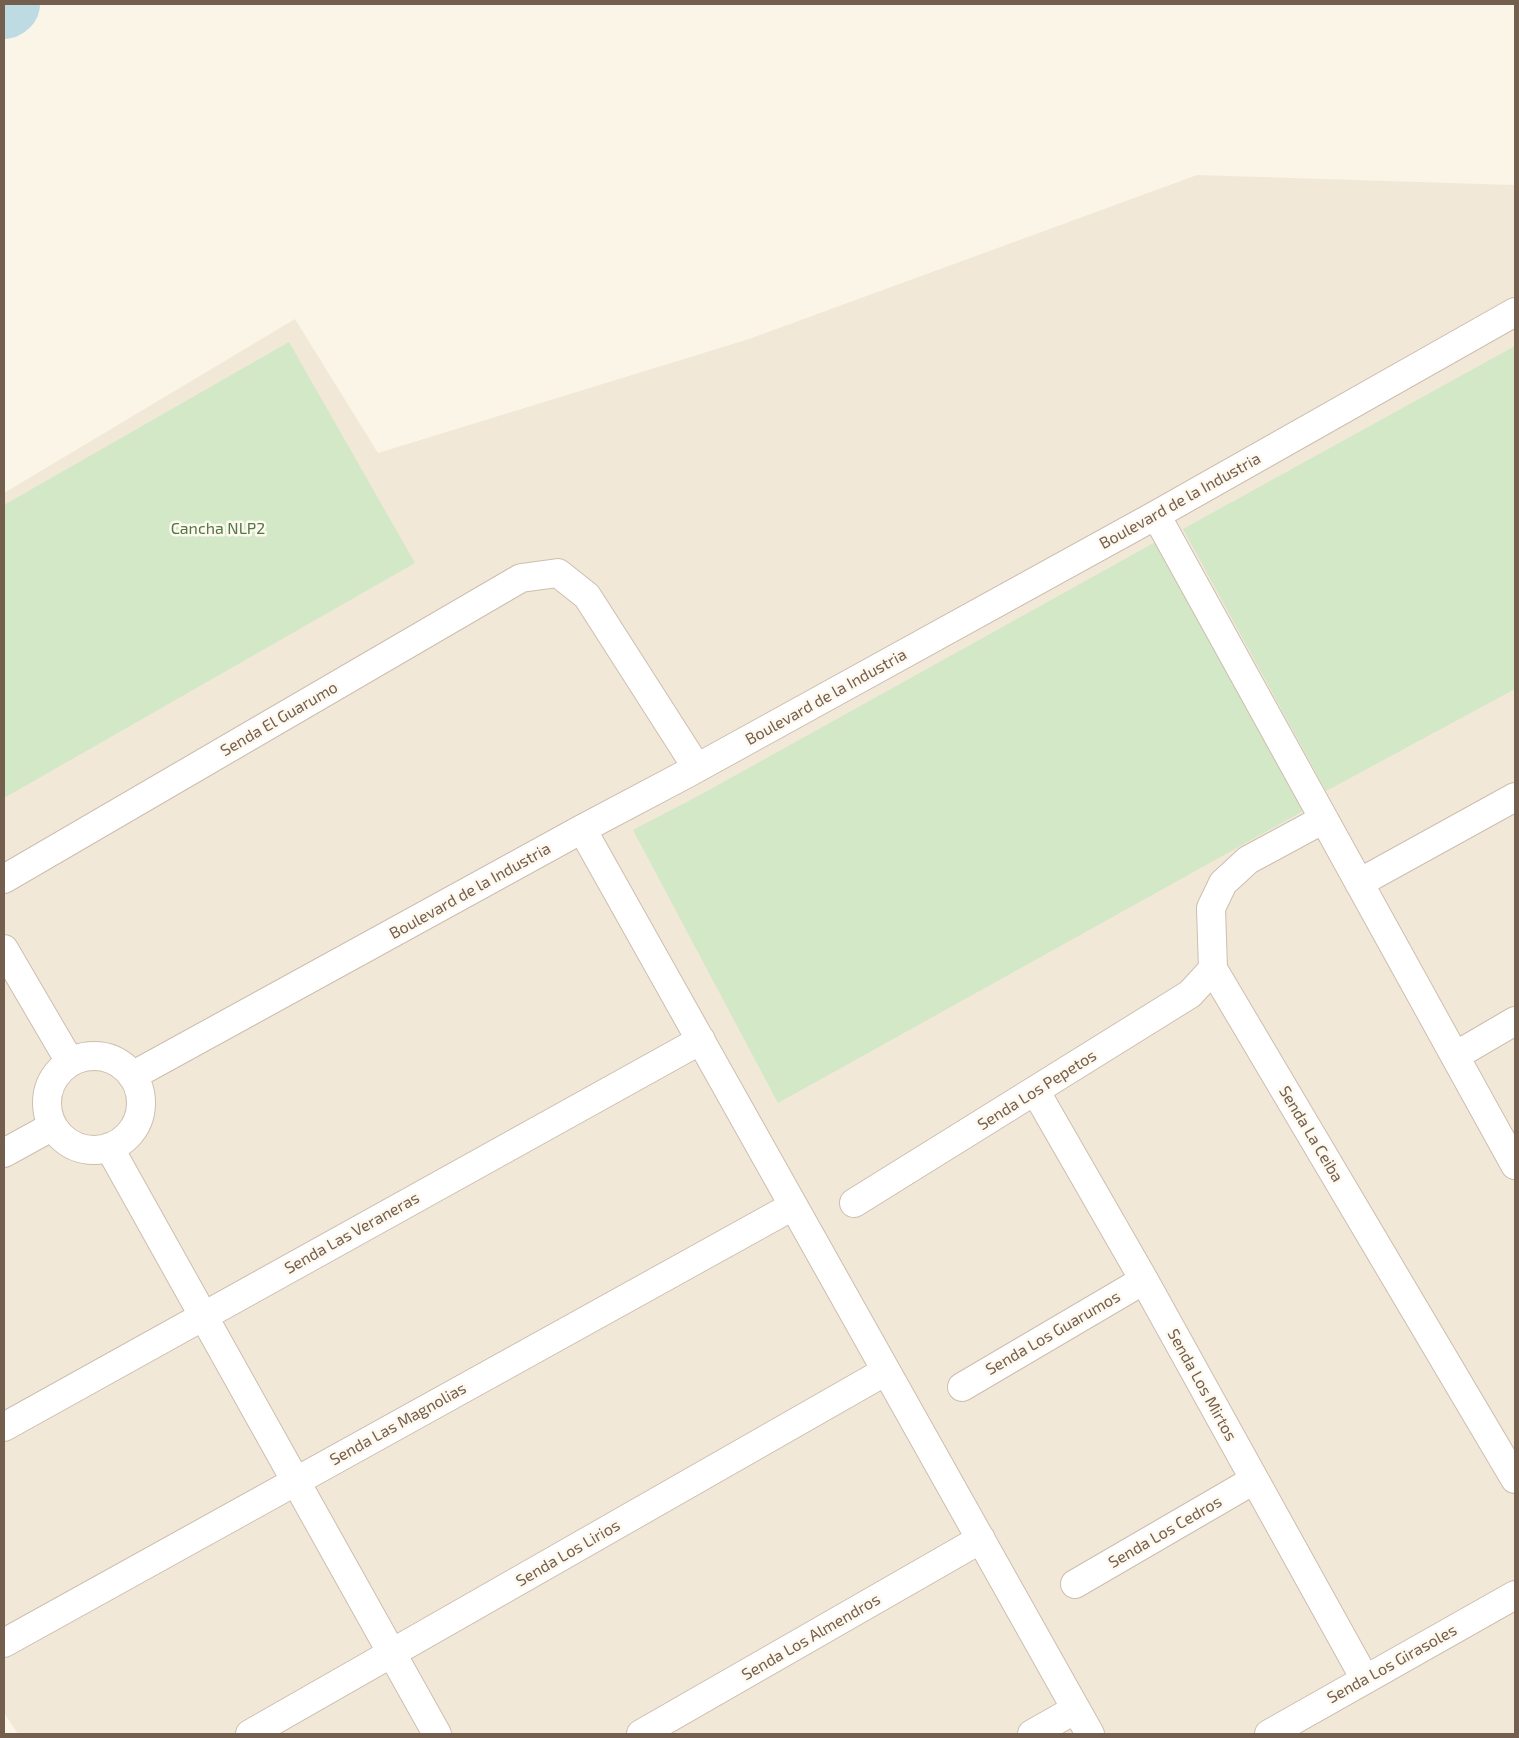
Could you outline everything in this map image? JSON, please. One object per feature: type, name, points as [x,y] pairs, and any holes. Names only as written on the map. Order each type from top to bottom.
[{"type":"street","name":"Boulevard de la Industria","points":[[132,1076],[1156,515],[1515,312]]},
{"type":"street","points":[[1156,515],[1515,1165]]},
{"type":"street","name":"Senda El Guarumo","points":[[4,879],[522,578],[558,573],[587,596],[697,768]]},
{"type":"street","points":[[1360,882],[1515,797]]},
{"type":"street","name":"Senda La Ceiba","points":[[1324,819],[1248,860],[1223,883],[1211,908],[1213,969],[1515,1479]]},
{"type":"street","points":[[582,829],[1090,1734]]},
{"type":"street","points":[[4,949],[70,1062]]},
{"type":"street","name":"Senda Los Pepetos","points":[[854,1202],[1036,1092],[1190,994],[1213,969]]},
{"type":"street","points":[[1455,1056],[1515,1021]]},
{"type":"street","name":"Senda Las Veraneras","points":[[4,1426],[701,1040]]},
{"type":"street","points":[[97,1056],[123,1066],[132,1076],[139,1089],[141,1103],[138,1117],[132,1130],[122,1140],[109,1147],[83,1148],[71,1144],[53,1126],[46,1102],[49,1090],[53,1079],[70,1062],[97,1056]]},
{"type":"street","name":"Senda Los Mirtos","points":[[1036,1092],[1144,1280],[1365,1679]]},
{"type":"street","points":[[4,1153],[53,1126]]},
{"type":"street","points":[[109,1147],[436,1734]]},
{"type":"street","name":"Senda Las Magnolias","points":[[4,1643],[793,1206]]},
{"type":"street","name":"Senda Los Guarumos","points":[[962,1387],[1144,1280]]},
{"type":"street","name":"Senda Los Lirios","points":[[250,1734],[886,1371]]},
{"type":"street","name":"Senda Los Cedros","points":[[1075,1584],[1254,1480]]},
{"type":"street","name":"Senda Los Almendros","points":[[641,1734],[981,1539]]},
{"type":"street","name":"Senda Los Girasoles","points":[[1268,1734],[1515,1595]]},
{"type":"street","points":[[1032,1734],[1076,1709]]},
{"type":"shaded area","points":[[1197,175],[1515,185],[1515,1734],[18,1734],[4,1713],[4,493],[295,319],[378,453],[749,339]]},
{"type":"green space","name":"Cancha NLP2","points":[[289,342],[415,563],[4,798],[4,505]]},
{"type":"green space","points":[[1515,346],[1515,689],[1326,791],[1183,529]]},
{"type":"green space","points":[[1168,535],[1323,800],[778,1103],[633,830],[700,795]]}]
